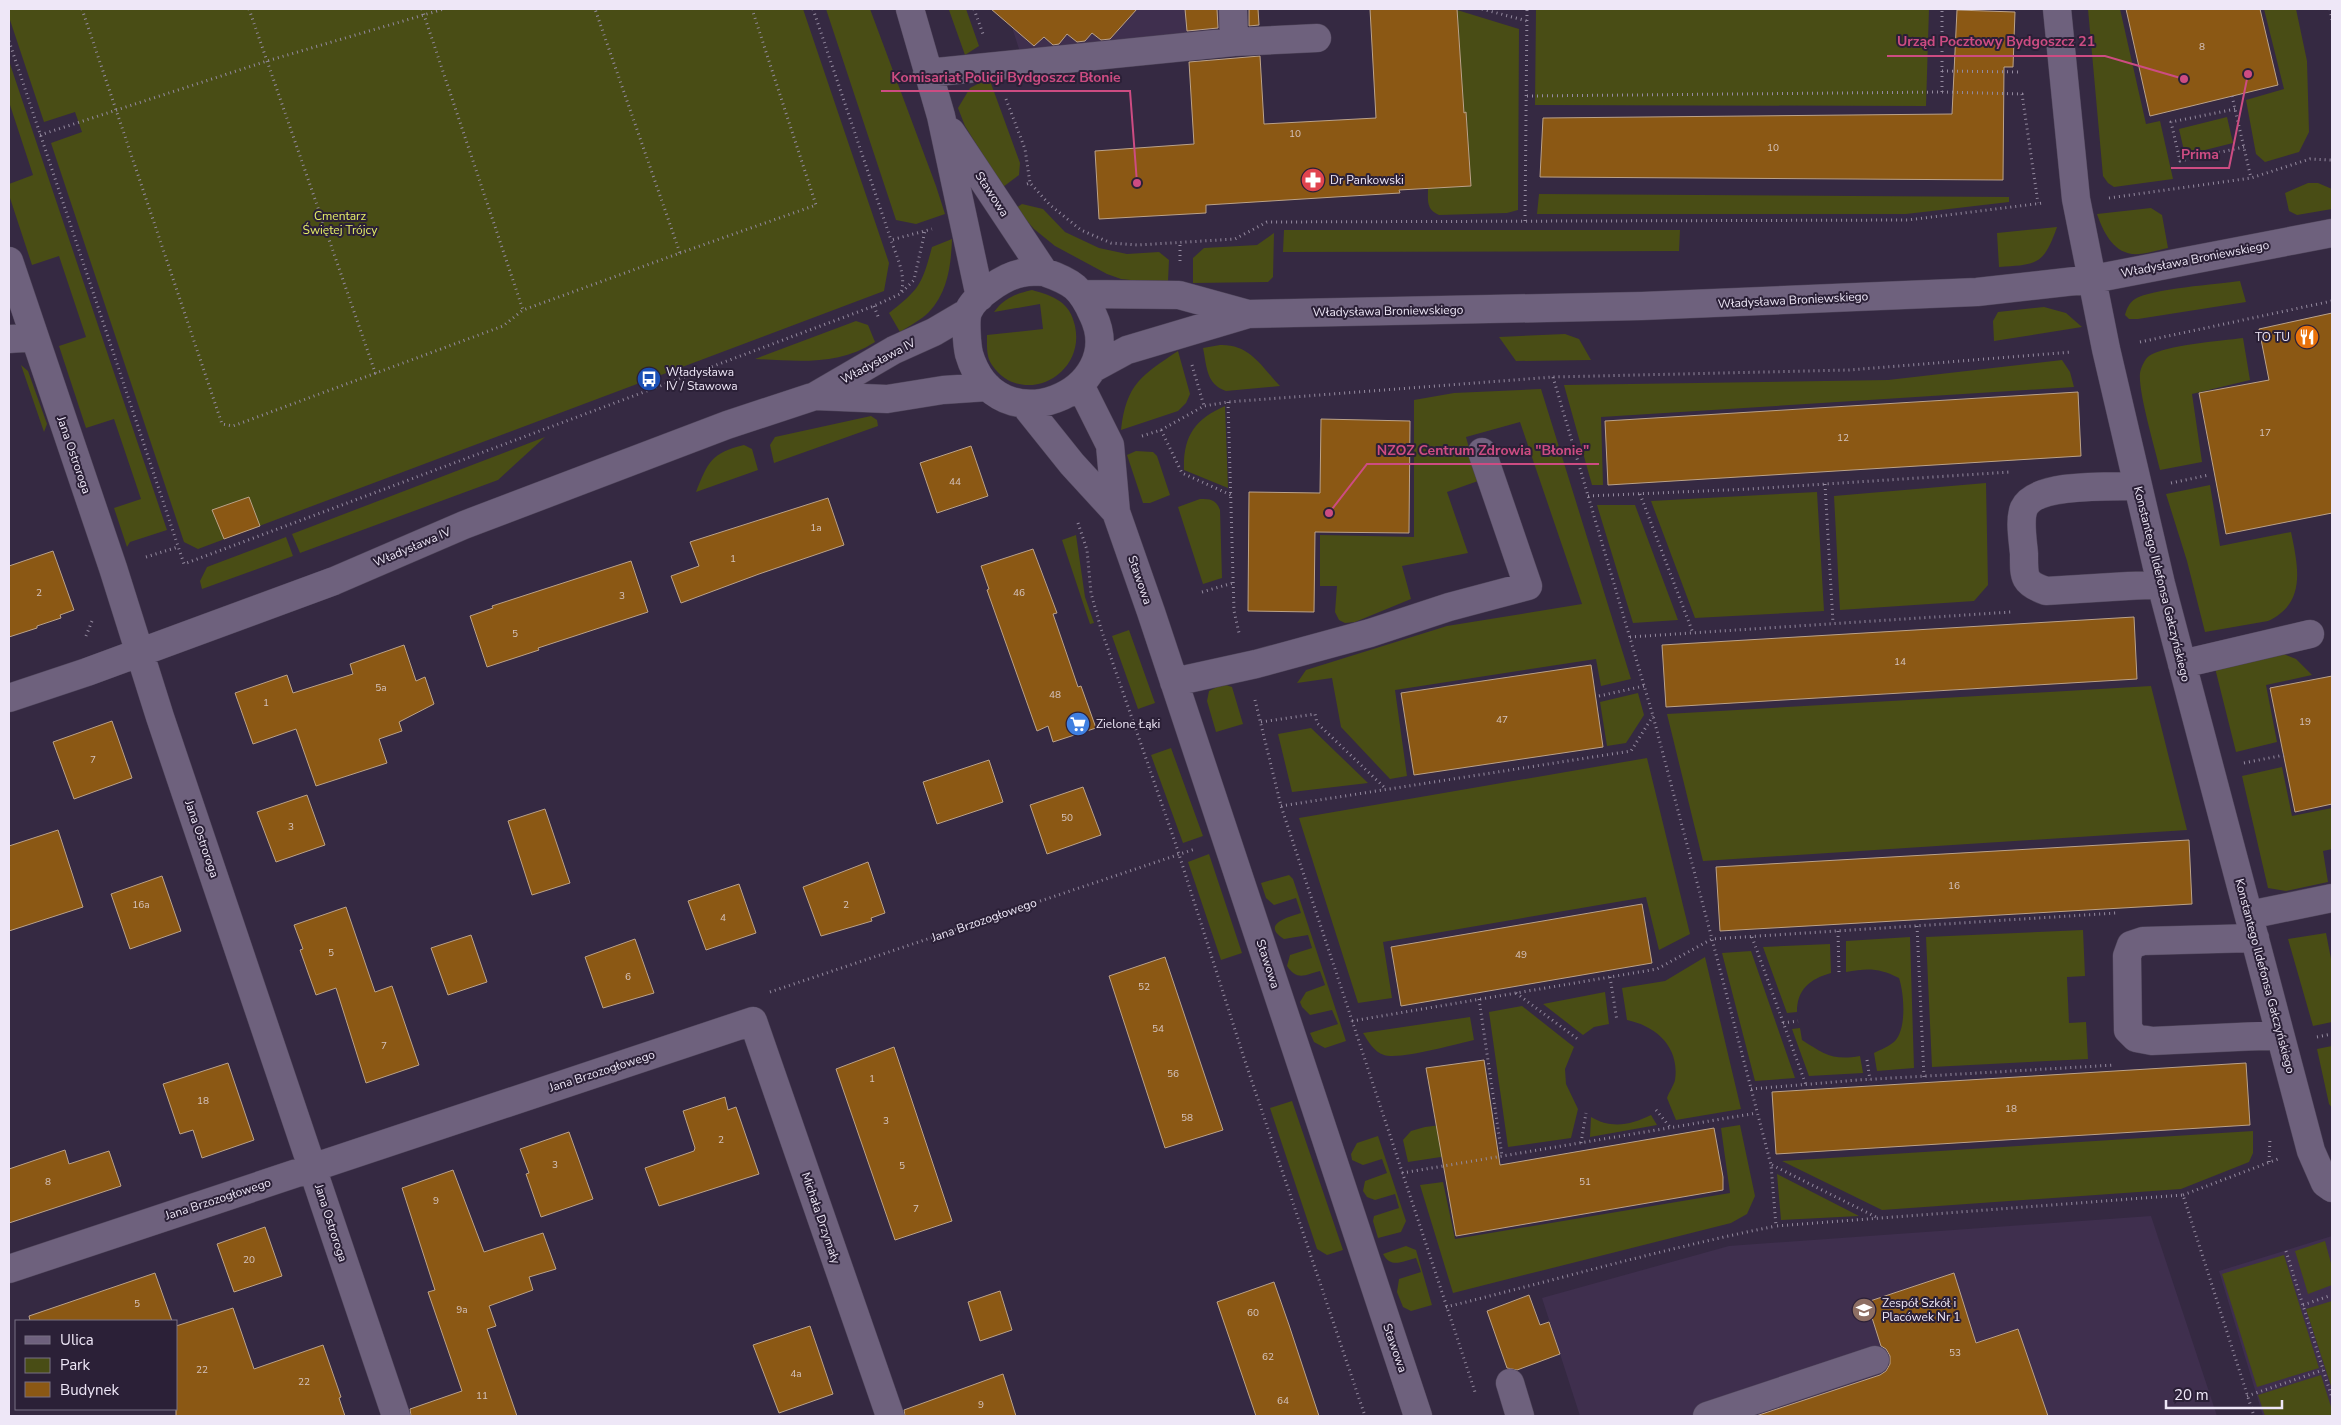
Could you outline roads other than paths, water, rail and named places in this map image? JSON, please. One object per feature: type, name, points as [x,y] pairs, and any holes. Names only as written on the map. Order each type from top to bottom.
[{"type":"street","name":"Stawowa","points":[[910,9],[941,116],[974,304]]},
{"type":"street","points":[[1233,9],[1234,42]]},
{"type":"street","name":"Konstantego Ildefonsa Gałczyńskiego","points":[[2057,9],[2076,199],[2106,349],[2161,584],[2311,1151],[2325,1183],[2332,1188]]},
{"type":"street","points":[[928,73],[1234,42],[1317,38]]},
{"type":"street","name":"Stawowa","points":[[941,116],[1044,272]]},
{"type":"street","name":"Władysława Broniewskiego","points":[[1086,377],[1127,350],[1184,335],[1248,314],[1662,306],[1977,292],[2093,279],[2332,233]]},
{"type":"street","name":"Jana Ostroroga","points":[[9,261],[22,338],[140,652],[160,717],[396,1416]]},
{"type":"street","points":[[1044,272],[1058,277],[1084,294],[1098,324],[1099,347],[1086,377],[1067,395],[1044,404],[1024,404],[1005,398],[988,387],[976,371],[969,352],[974,304],[998,282],[1021,273],[1044,272]]},
{"type":"street","name":"Władysława Broniewskiego","points":[[1084,294],[1179,294],[1248,314]]},
{"type":"street","name":"Władysława IV","points":[[9,698],[334,581],[464,525],[727,425],[815,396],[894,350],[934,332],[974,304]]},
{"type":"street","name":"Stawowa","points":[[1086,377],[1110,446],[1116,512],[1418,1416]]},
{"type":"street","name":"Władysława IV","points":[[815,396],[887,399],[943,390],[988,387]]},
{"type":"street","name":"Stawowa","points":[[1024,404],[1072,464],[1116,512]]},
{"type":"street","points":[[1174,682],[1246,666],[1370,633],[1449,607],[1528,586],[1482,452]]},
{"type":"street","points":[[2138,486],[2048,491],[2033,498],[2024,507],[2024,576],[2031,585],[2046,591],[2161,584]]},
{"type":"street","points":[[2182,664],[2310,634]]},
{"type":"street","points":[[2280,1035],[2152,1041],[2136,1038],[2128,1030],[2127,956],[2130,945],[2143,941],[2252,926],[2332,898]]},
{"type":"street","name":"Jana Brzozogłowego","points":[[9,1269],[753,1021]]},
{"type":"street","name":"Michała Drzymały","points":[[753,1021],[890,1416]]},
{"type":"street","points":[[1707,1416],[1876,1360]]},
{"type":"street","points":[[1510,1383],[1520,1416]]},
{"type":"place","name":"Prima","points":[[2248,74]]},
{"type":"place","name":"Urząd Pocztowy Bydgoszcz 21","points":[[2184,79]]},
{"type":"place","name":"Dr Pankowski","points":[[1313,180]]},
{"type":"place","name":"Komisariat Policji Bydgoszcz Błonie","points":[[1137,183]]},
{"type":"place","name":"TO TU","points":[[2307,337]]},
{"type":"place","name":"Władysława IV / Stawowa","points":[[649,379]]},
{"type":"place","name":"NZOZ Centrum Zdrowia \"Błonie\"","points":[[1329,513]]},
{"type":"place","name":"Zielone Łąki","points":[[1078,724]]},
{"type":"place","name":"Zespół Szkół i Placówek Nr 1","points":[[1864,1310]]},
{"type":"park label","name":"Cmentarz Świętej Trójcy","points":[[340,223]]}]
